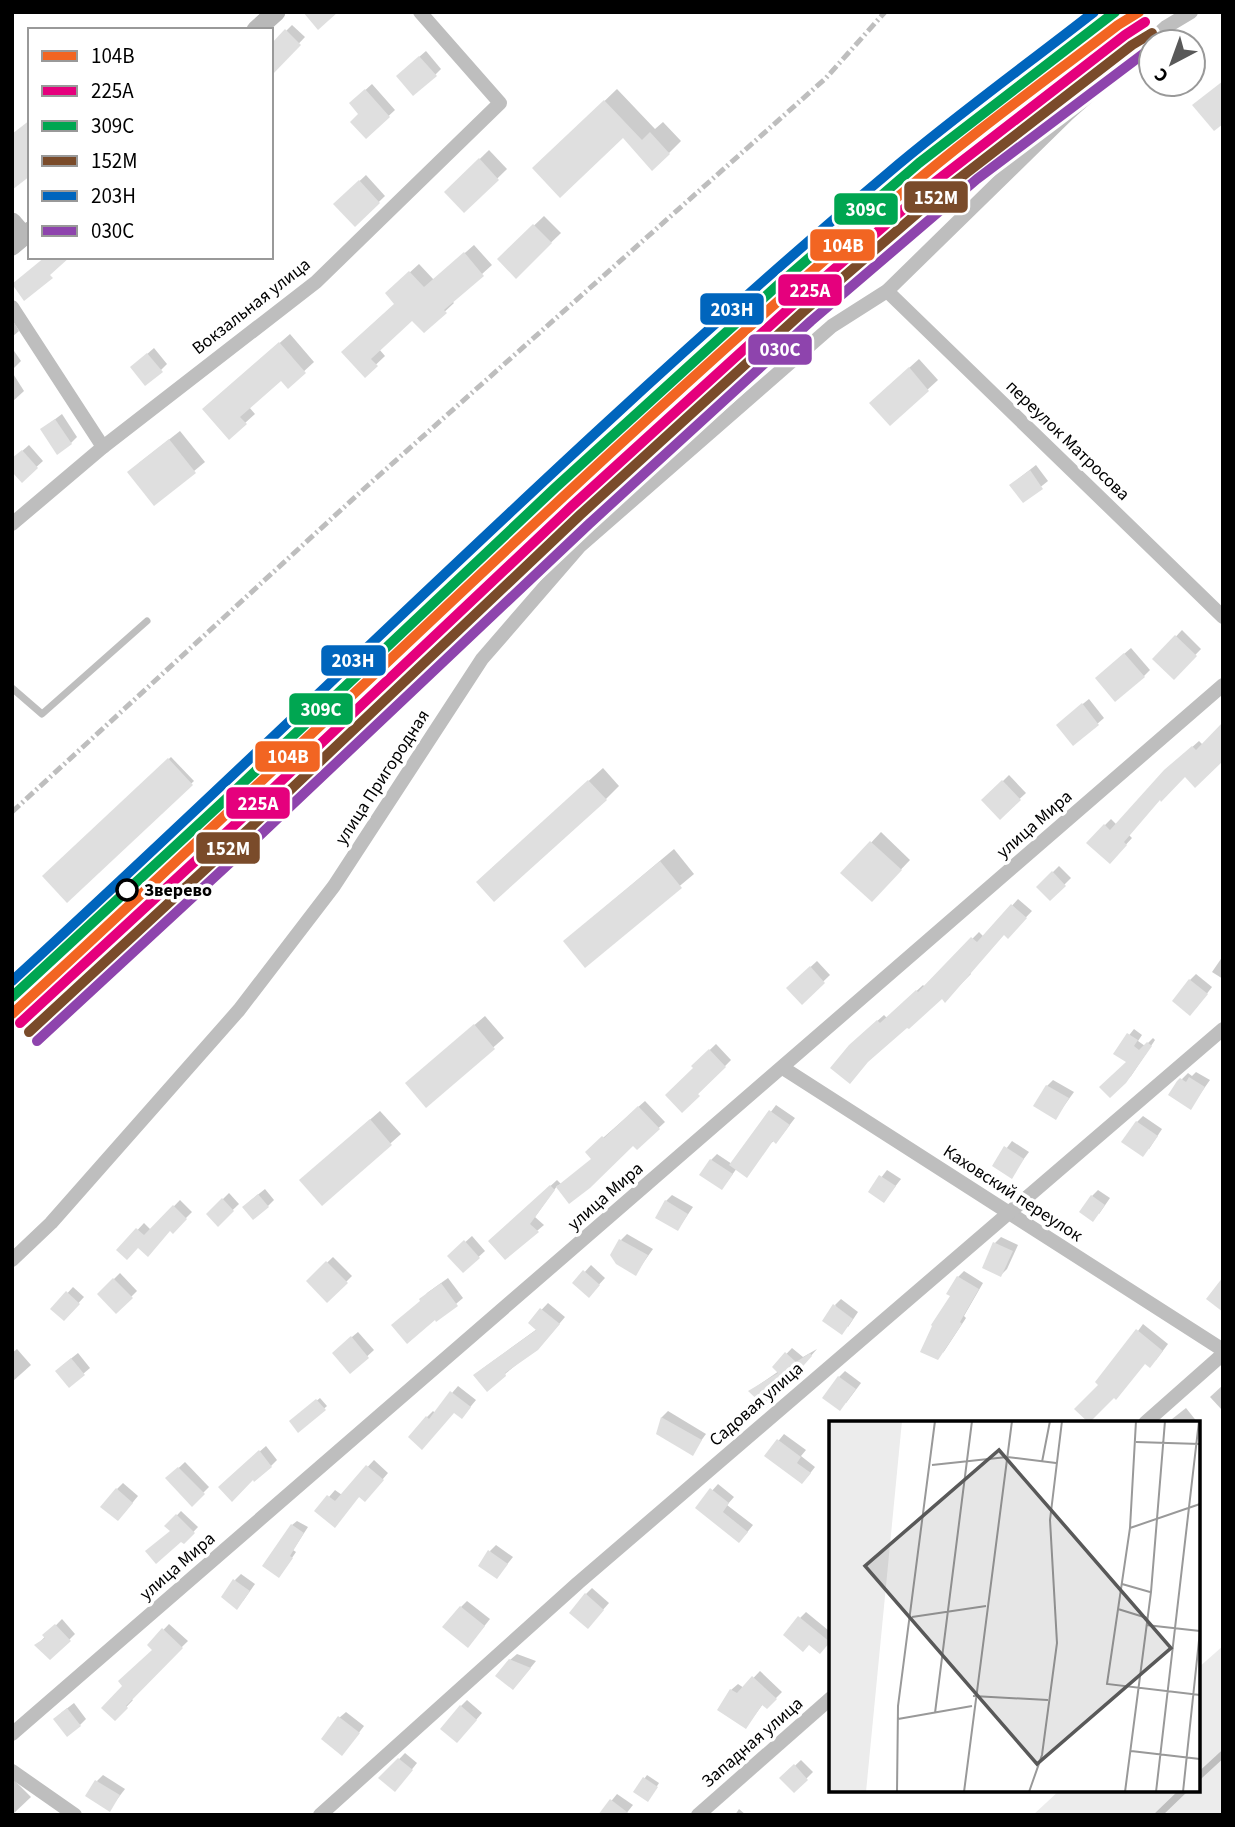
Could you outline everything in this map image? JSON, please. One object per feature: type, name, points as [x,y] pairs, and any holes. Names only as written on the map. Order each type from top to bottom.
[{"type":"main road","points":[[258,28],[276,12]]},
{"type":"street","name":"Вокзальная улица","points":[[12,524],[103,446],[316,282],[500,103],[420,12]]},
{"type":"street","name":"улица Пригородная","points":[[12,1260],[51,1223],[239,1010],[334,886],[482,659],[580,546],[832,326],[887,291],[1068,114],[1166,27],[1191,12]]},
{"type":"street","name":"переулок Матросова","points":[[887,291],[1223,618]]},
{"type":"street","points":[[12,307],[103,446]]},
{"type":"street","name":"улица Мира","points":[[12,1734],[1223,685]]},
{"type":"street","name":"Садовая улица","points":[[320,1815],[578,1583],[1223,1029]]},
{"type":"street","name":"Каховский переулок","points":[[783,1068],[1223,1352]]},
{"type":"street","points":[[1147,1421],[1223,1352]]},
{"type":"street","name":"Западная улица","points":[[698,1815],[829,1700]]},
{"type":"street","points":[[12,1771],[75,1815]]},
{"type":"lane","points":[[12,688],[42,714],[147,621]]},
{"type":"lane","points":[[1200,1775],[1223,1754]]},
{"type":"lane","points":[[1158,1815],[1182,1792]]},
{"type":"shaded area","points":[[1223,1646],[1223,1815],[1033,1815],[1058,1792],[1200,1792],[1200,1666]]},
{"type":"building","points":[[303,12],[338,12],[318,30]]},
{"type":"building","points":[[285,29],[301,45],[273,74],[273,42]]},
{"type":"building","points":[[419,56],[437,76],[413,96],[396,76]]},
{"type":"building","points":[[1223,81],[1223,124],[1214,131],[1192,105],[1201,98],[1207,98],[1207,93]]},
{"type":"building","points":[[365,89],[390,117],[366,139],[350,122],[358,114],[349,103]]},
{"type":"building","points":[[604,100],[642,140],[650,132],[670,154],[652,171],[623,138],[560,198],[532,168]]},
{"type":"building","points":[[28,122],[28,178],[12,190],[12,134]]},
{"type":"building","points":[[479,158],[499,180],[464,213],[444,192]]},
{"type":"building","points":[[359,180],[380,203],[355,227],[333,204]]},
{"type":"building","points":[[533,224],[552,243],[516,279],[497,259]]},
{"type":"building","points":[[464,252],[484,276],[444,310],[447,313],[424,333],[412,321],[371,359],[378,366],[365,378],[341,352],[394,304],[385,293],[409,271],[424,287]]},
{"type":"building","points":[[43,259],[68,259],[50,275],[53,278],[24,301],[12,284]]},
{"type":"building","points":[[279,342],[306,373],[288,389],[281,381],[240,417],[247,424],[229,440],[202,409]]},
{"type":"building","points":[[147,353],[163,372],[145,386],[130,367]]},
{"type":"building","points":[[909,367],[929,391],[890,426],[869,403]]},
{"type":"building","points":[[55,419],[72,444],[57,455],[40,429]]},
{"type":"building","points":[[169,439],[196,473],[154,506],[127,472]]},
{"type":"building","points":[[22,450],[38,468],[22,483],[12,472],[12,458]]},
{"type":"building","points":[[1030,470],[1043,489],[1023,503],[1009,485]]},
{"type":"building","points":[[1175,635],[1197,656],[1174,680],[1152,659]]},
{"type":"building","points":[[1124,653],[1145,677],[1115,702],[1095,678]]},
{"type":"building","points":[[1082,703],[1099,725],[1073,746],[1056,725]]},
{"type":"building","points":[[1223,722],[1223,761],[1195,788],[1185,777],[1161,802],[1160,800],[1124,842],[1127,845],[1110,864],[1086,843],[1104,824],[1110,830],[1164,770],[1192,746],[1196,750]]},
{"type":"building","points":[[168,758],[193,785],[67,903],[42,876]]},
{"type":"building","points":[[588,780],[607,800],[494,902],[476,882]]},
{"type":"building","points":[[1002,780],[1021,800],[1000,820],[981,800]]},
{"type":"building","points":[[870,841],[902,870],[872,902],[840,873]]},
{"type":"building","points":[[660,861],[682,888],[585,968],[563,941]]},
{"type":"building","points":[[1052,871],[1066,886],[1050,901],[1036,887]]},
{"type":"building","points":[[1011,904],[1027,918],[1008,939],[1004,935],[945,1003],[942,999],[907,1028],[868,1062],[850,1084],[830,1068],[849,1045],[877,1020],[880,1023],[916,990],[918,992],[971,937],[977,942]]},
{"type":"building","points":[[810,966],[825,983],[802,1005],[786,988]]},
{"type":"building","points":[[1189,979],[1208,994],[1190,1016],[1172,1001]]},
{"type":"building","points":[[474,1024],[495,1049],[426,1108],[405,1083]]},
{"type":"building","points":[[1127,1033],[1138,1040],[1134,1046],[1139,1050],[1147,1042],[1152,1046],[1126,1083],[1110,1098],[1099,1087],[1126,1062],[1113,1054]]},
{"type":"building","points":[[709,1049],[726,1067],[682,1113],[665,1095]]},
{"type":"building","points":[[1189,1077],[1205,1087],[1191,1110],[1168,1095],[1180,1078],[1186,1082]]},
{"type":"building","points":[[1046,1085],[1069,1098],[1056,1120],[1033,1106]]},
{"type":"building","points":[[638,1106],[660,1129],[637,1150],[633,1146],[590,1188],[569,1204],[556,1187],[591,1159],[585,1152]]},
{"type":"building","points":[[769,1110],[790,1125],[776,1144],[773,1141],[747,1178],[729,1165]]},
{"type":"building","points":[[370,1119],[392,1145],[322,1206],[299,1180]]},
{"type":"building","points":[[1136,1121],[1158,1136],[1143,1157],[1121,1142]]},
{"type":"building","points":[[1004,1146],[1024,1159],[1012,1179],[992,1166]]},
{"type":"building","points":[[710,1159],[733,1174],[722,1190],[699,1175]]},
{"type":"building","points":[[879,1175],[896,1186],[884,1203],[868,1192]]},
{"type":"building","points":[[550,1185],[555,1190],[530,1224],[539,1232],[505,1260],[488,1241]]},
{"type":"building","points":[[258,1194],[269,1207],[253,1220],[242,1207]]},
{"type":"building","points":[[1091,1195],[1105,1205],[1093,1222],[1079,1212]]},
{"type":"building","points":[[222,1198],[234,1211],[218,1227],[206,1214]]},
{"type":"building","points":[[665,1200],[688,1214],[678,1231],[655,1218]]},
{"type":"building","points":[[173,1205],[187,1219],[173,1234],[170,1231],[148,1257],[138,1248],[127,1260],[116,1250],[136,1228],[144,1235]]},
{"type":"building","points":[[619,1239],[648,1255],[636,1276],[616,1264],[610,1255]]},
{"type":"building","points":[[464,1240],[480,1258],[463,1273],[447,1256]]},
{"type":"building","points":[[993,1242],[1013,1251],[1001,1277],[982,1268]]},
{"type":"building","points":[[326,1261],[348,1283],[327,1303],[306,1281]]},
{"type":"building","points":[[583,1270],[600,1285],[589,1298],[572,1283]]},
{"type":"building","points":[[957,1276],[979,1289],[960,1322],[962,1324],[938,1360],[920,1352],[931,1325],[950,1296],[946,1294]]},
{"type":"building","points":[[1223,1277],[1223,1312],[1206,1299]]},
{"type":"building","points":[[113,1278],[133,1298],[116,1314],[97,1294]]},
{"type":"building","points":[[441,1283],[458,1306],[436,1322],[435,1320],[407,1344],[391,1325]]},
{"type":"building","points":[[66,1291],[80,1304],[64,1321],[50,1309]]},
{"type":"building","points":[[833,1304],[853,1319],[842,1335],[822,1321]]},
{"type":"building","points":[[540,1308],[560,1324],[538,1350],[505,1373],[506,1376],[487,1392],[473,1375],[536,1330],[528,1323]]},
{"type":"building","points":[[1136,1329],[1163,1351],[1150,1368],[1145,1364],[1116,1400],[1114,1398],[1091,1421],[1087,1421],[1074,1409],[1098,1385],[1095,1382]]},
{"type":"building","points":[[351,1336],[369,1358],[350,1374],[332,1353]]},
{"type":"building","points":[[785,1352],[796,1362],[810,1353],[812,1356],[766,1408],[748,1391],[778,1373],[772,1367]]},
{"type":"building","points":[[71,1358],[85,1375],[69,1388],[55,1371]]},
{"type":"building","points":[[838,1376],[856,1389],[840,1411],[822,1398]]},
{"type":"building","points":[[450,1391],[471,1407],[462,1419],[454,1413],[422,1450],[408,1437],[426,1416],[429,1419]]},
{"type":"building","points":[[316,1399],[326,1410],[298,1433],[289,1421]]},
{"type":"building","points":[[661,1417],[702,1440],[693,1456],[656,1434]]},
{"type":"building","points":[[777,1439],[801,1457],[797,1463],[811,1473],[802,1484],[764,1456]]},
{"type":"building","points":[[259,1450],[272,1467],[254,1482],[253,1480],[232,1502],[218,1487]]},
{"type":"building","points":[[366,1465],[384,1480],[365,1502],[359,1497],[335,1528],[314,1511],[327,1495],[335,1501]]},
{"type":"building","points":[[178,1467],[205,1494],[192,1507],[165,1478]]},
{"type":"building","points":[[116,1488],[133,1503],[118,1521],[100,1507]]},
{"type":"building","points":[[710,1488],[729,1503],[723,1512],[748,1532],[739,1543],[695,1508]]},
{"type":"building","points":[[176,1514],[195,1533],[156,1564],[145,1551],[170,1531],[164,1526]]},
{"type":"building","points":[[291,1524],[304,1533],[290,1556],[293,1558],[279,1578],[262,1566]]},
{"type":"building","points":[[488,1550],[508,1564],[497,1579],[478,1566]]},
{"type":"building","points":[[233,1579],[250,1591],[237,1610],[221,1597]]},
{"type":"building","points":[[585,1593],[604,1610],[588,1629],[569,1613]]},
{"type":"building","points":[[460,1606],[485,1626],[468,1648],[442,1627]]},
{"type":"building","points":[[798,1616],[829,1643],[820,1654],[809,1645],[803,1652],[783,1635]]},
{"type":"building","points":[[55,1624],[71,1641],[50,1660],[34,1645],[45,1638],[42,1635]]},
{"type":"building","points":[[162,1628],[183,1648],[126,1706],[128,1708],[115,1721],[101,1708],[122,1686],[118,1681],[152,1650],[147,1645]]},
{"type":"building","points":[[509,1659],[531,1668],[513,1690],[495,1676]]},
{"type":"building","points":[[752,1676],[777,1699],[767,1709],[762,1705],[746,1729],[717,1710],[730,1689],[737,1693]]},
{"type":"building","points":[[460,1705],[477,1720],[457,1743],[440,1729]]},
{"type":"building","points":[[67,1708],[81,1726],[67,1737],[53,1719]]},
{"type":"building","points":[[338,1716],[360,1733],[342,1756],[321,1739]]},
{"type":"building","points":[[398,1758],[413,1770],[395,1792],[378,1778]]},
{"type":"building","points":[[794,1764],[808,1780],[794,1793],[779,1778]]},
{"type":"building","points":[[643,1777],[658,1787],[648,1802],[633,1792]]},
{"type":"building","points":[[95,1780],[120,1795],[110,1812],[85,1796]]},
{"type":"building","points":[[610,1799],[631,1815],[598,1815]]},
{"type":"railway","points":[[12,812],[366,487],[826,78],[885,12]]},
{"type":"railway","points":[[554,533],[717,357]]},
{"type":"transit line","name":"203Н","points":[[12,981],[554,471],[774,271],[912,153],[1094,12]]},
{"type":"transit line","name":"309С","points":[[12,997],[555,488],[779,284],[919,163],[1115,12]]},
{"type":"transit line","name":"104В","points":[[12,1014],[563,497],[786,294],[953,151],[1118,25],[1139,12]]},
{"type":"transit line","name":"225А","points":[[20,1023],[242,818],[572,506],[795,303],[935,182],[1145,22]]},
{"type":"transit line","name":"152М","points":[[29,1032],[251,827],[580,515],[803,312],[943,191],[1137,42]]},
{"type":"transit line","name":"030C","points":[[37,1041],[259,836],[589,524],[811,321],[977,179],[1137,59]]},
{"type":"place","name":"Зверево","points":[[127,890]]}]
